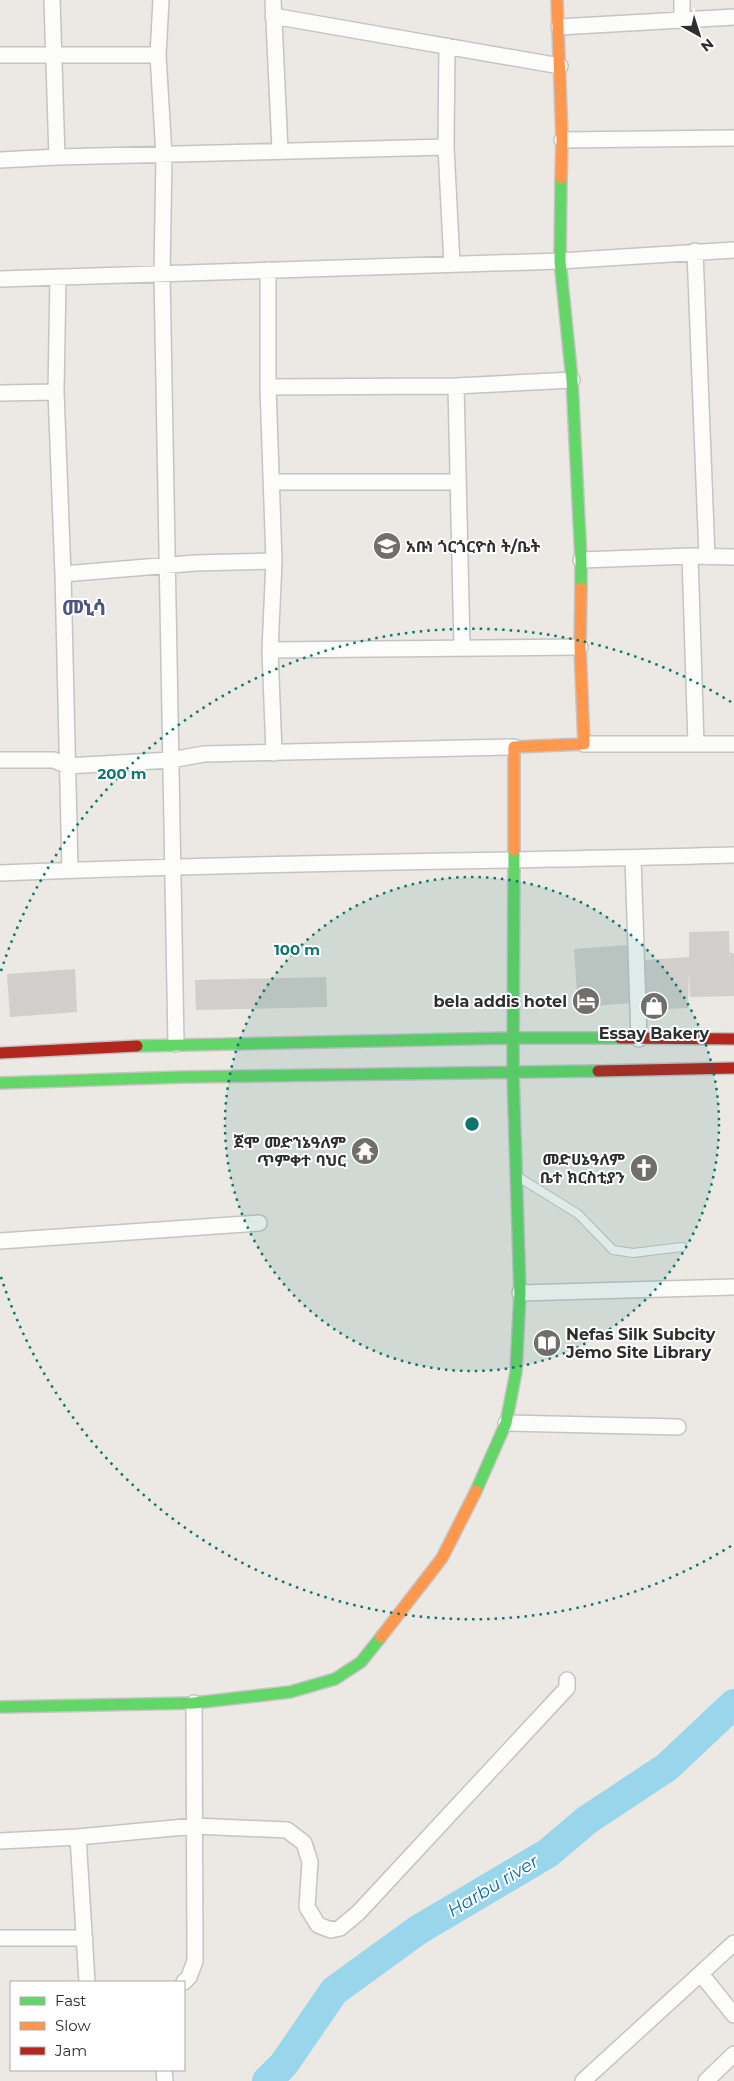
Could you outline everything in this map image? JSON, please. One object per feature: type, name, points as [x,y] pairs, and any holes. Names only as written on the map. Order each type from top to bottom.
[{"type":"street","points":[[52,0],[57,157]]},
{"type":"street","points":[[161,0],[158,55],[164,155],[162,274],[176,1044]]},
{"type":"street","points":[[273,0],[280,150]]},
{"type":"street","points":[[557,0],[562,140],[560,261],[572,380],[581,560],[580,647],[584,744]]},
{"type":"street","points":[[682,0],[682,20]]},
{"type":"street","points":[[273,16],[560,66]]},
{"type":"street","points":[[559,27],[734,17]]},
{"type":"street","points":[[447,46],[446,147],[452,264]]},
{"type":"street","points":[[0,54],[158,55]]},
{"type":"street","points":[[562,140],[734,138]]},
{"type":"street","points":[[0,160],[280,150],[446,147]]},
{"type":"street","points":[[0,279],[560,261],[734,250]]},
{"type":"street","points":[[695,251],[707,557]]},
{"type":"street","points":[[268,270],[268,387],[274,560],[270,650],[274,752]]},
{"type":"street","points":[[58,277],[56,392],[63,574],[70,870]]},
{"type":"street","points":[[268,387],[456,386],[572,380]]},
{"type":"street","points":[[456,386],[462,647]]},
{"type":"street","points":[[0,394],[56,392]]},
{"type":"street","points":[[272,482],[458,482]]},
{"type":"street","points":[[690,556],[696,744]]},
{"type":"street","points":[[581,560],[690,556],[734,557]]},
{"type":"street","points":[[63,574],[274,560]]},
{"type":"street","points":[[270,650],[580,647]]},
{"type":"street","points":[[0,760],[54,760],[67,766],[171,760],[204,754],[584,744],[734,744]]},
{"type":"street","points":[[0,1707],[194,1703],[290,1692],[335,1679],[361,1662],[442,1558],[484,1476],[506,1423],[516,1372],[520,1293],[512,1073],[514,1038],[514,747]]},
{"type":"street","points":[[0,873],[173,866],[515,861],[734,855]]},
{"type":"street","points":[[633,858],[639,1038]]},
{"type":"street","points":[[0,1053],[176,1044],[514,1038],[734,1038]]},
{"type":"street","points":[[0,1083],[119,1078],[734,1068]]},
{"type":"street","points":[[0,1241],[258,1223]]},
{"type":"street","points":[[520,1293],[734,1288]]},
{"type":"street","points":[[506,1423],[678,1427]]},
{"type":"street","points":[[0,1841],[78,1837],[194,1826],[287,1830],[304,1843],[310,1862],[307,1906],[318,1925],[331,1930],[340,1928],[358,1913],[567,1688],[567,1680]]},
{"type":"street","points":[[185,1981],[189,1977],[195,1961],[194,1703]]},
{"type":"street","points":[[78,1837],[87,1981]]},
{"type":"street","points":[[0,1938],[85,1938]]},
{"type":"street","points":[[583,2081],[734,1943]]},
{"type":"street","points":[[702,1974],[734,2015]]},
{"type":"street","points":[[706,2081],[734,2054]]},
{"type":"lane","points":[[516,1175],[578,1214],[613,1250],[633,1253],[682,1247]]},
{"type":"building","points":[[729,931],[730,972],[730,953],[734,953],[734,996],[690,997],[689,969],[688,1008],[647,1010],[645,960],[689,957],[689,932]]},
{"type":"building","points":[[627,945],[631,1003],[578,1007],[574,949]]},
{"type":"building","points":[[75,969],[77,1012],[10,1017],[7,974]]},
{"type":"building","points":[[326,977],[327,1007],[196,1010],[195,980]]},
{"type":"waterway","name":"Harbu river","points":[[267,2081],[284,2064],[334,1991],[418,1930],[548,1853],[587,1820],[667,1767],[734,1704]]},
{"type":"traffic: fast","points":[[561,178],[560,261],[572,380],[581,588]]},
{"type":"traffic: fast","points":[[476,1491],[506,1423],[516,1372],[520,1293],[513,1073],[514,850]]},
{"type":"traffic: fast","points":[[137,1046],[514,1038],[620,1038]]},
{"type":"traffic: fast","points":[[0,1083],[183,1077],[598,1071]]},
{"type":"traffic: fast","points":[[0,1707],[194,1703],[290,1692],[335,1679],[361,1662],[381,1637]]},
{"type":"traffic: slow","points":[[557,0],[562,140],[561,178]]},
{"type":"traffic: slow","points":[[514,850],[514,747],[584,744],[580,647],[581,588]]},
{"type":"traffic: slow","points":[[381,1637],[442,1558],[476,1491]]},
{"type":"traffic: jam","points":[[620,1038],[734,1039]]},
{"type":"traffic: jam","points":[[0,1053],[137,1046]]},
{"type":"traffic: jam","points":[[598,1071],[734,1068]]},
{"type":"place","name":"አቡነ ጎርጎርዮስ ት/ቤት","points":[[387,546]]},
{"type":"place","name":"bela addis hotel","points":[[586,1001]]},
{"type":"place","name":"Essay Bakery","points":[[654,1006]]},
{"type":"place","name":"ጀሞ መድኀኔዓለም ጥምቀተ ባህር","points":[[365,1151]]},
{"type":"place","name":"መድሀኔዓለም ቤተ ክርስቲያን","points":[[644,1168]]},
{"type":"place","name":"Nefas Silk Subcity Jemo Site Library","points":[[547,1343]]},
{"type":"district","name":"መኒሳ","points":[[84,608]]}]
